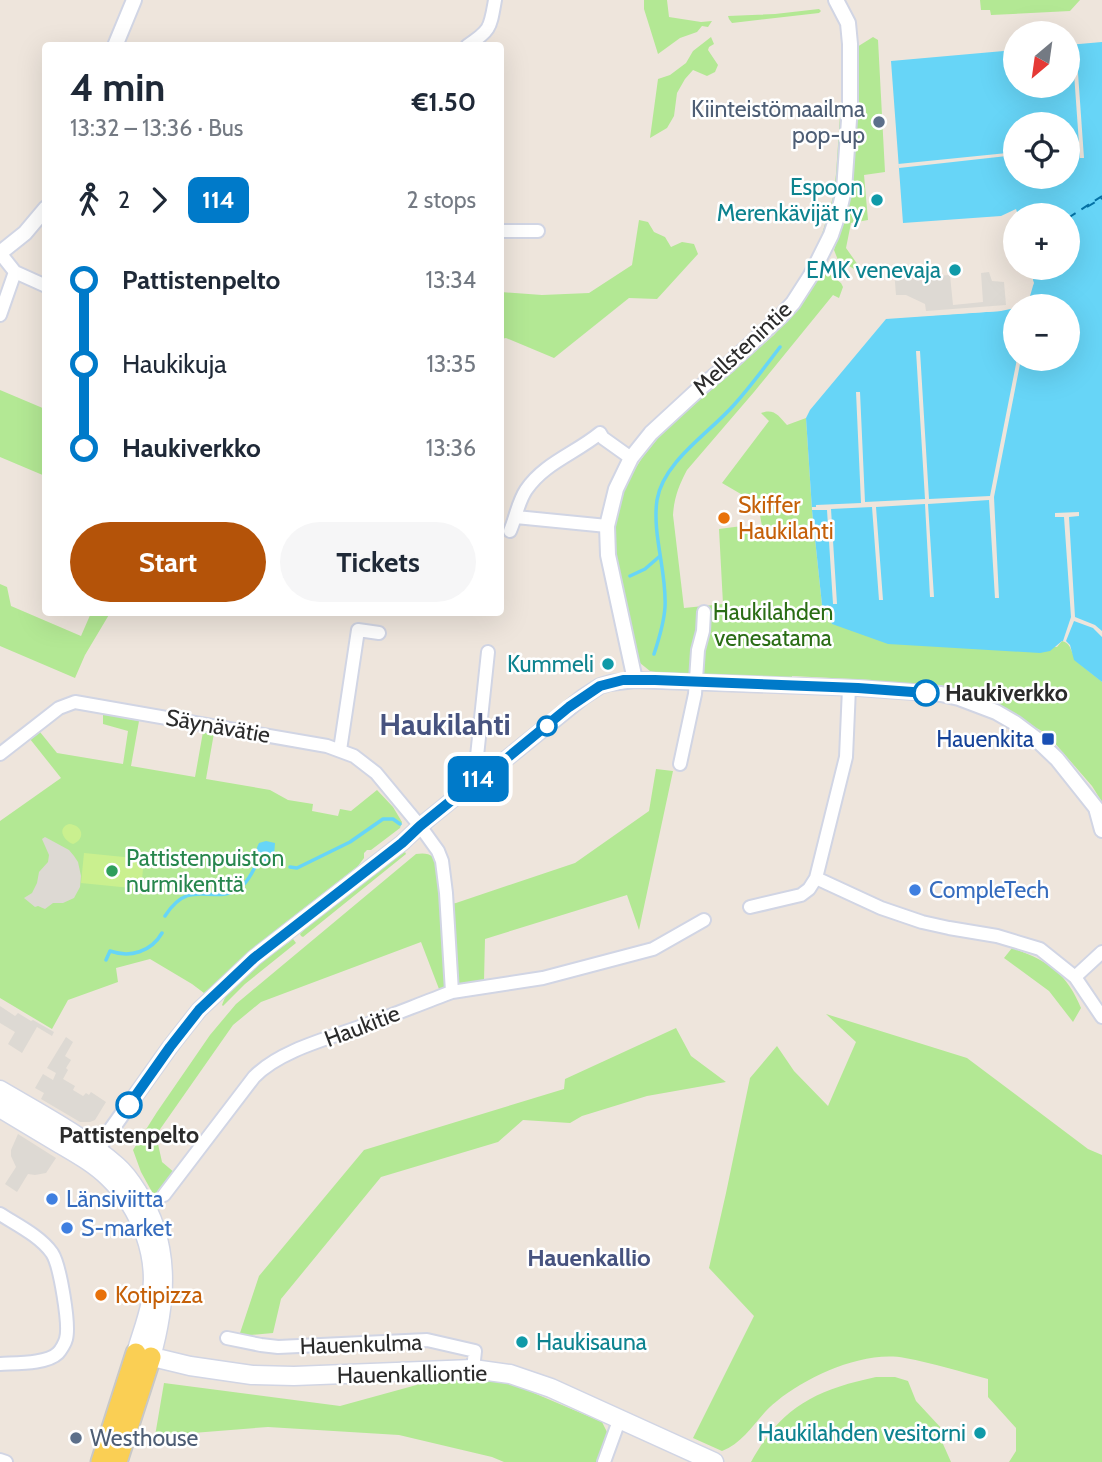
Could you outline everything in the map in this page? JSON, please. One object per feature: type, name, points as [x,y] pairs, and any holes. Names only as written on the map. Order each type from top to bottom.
[{"type":"main road","points":[[0,1090],[76,1136],[92,1156]]},
{"type":"main road","points":[[0,1108],[92,1156],[119,1167],[144,1202],[160,1242],[163,1276],[159,1330],[144,1355],[101,1462]]},
{"type":"main road","points":[[117,1462],[144,1355]]},
{"type":"main road","name":"Hauenkalliontie","points":[[144,1355],[231,1373],[262,1375],[473,1369],[510,1374],[620,1418],[714,1462]]},
{"type":"street","points":[[117,42],[134,0]]},
{"type":"street","points":[[472,42],[487,31],[495,0]]},
{"type":"street","name":"Mellstenintie","points":[[635,680],[608,555],[607,526],[616,489],[631,458],[651,433],[793,303],[831,235],[844,190],[850,106],[848,23],[836,0]]},
{"type":"street","points":[[42,213],[25,233],[0,253],[15,272],[42,284]]},
{"type":"street","points":[[504,231],[538,231]]},
{"type":"street","points":[[0,315],[15,272]]},
{"type":"street","points":[[510,531],[520,501],[537,475],[600,433],[631,458]]},
{"type":"street","points":[[516,517],[607,526]]},
{"type":"street","points":[[680,764],[695,694],[704,612]]},
{"type":"street","points":[[340,750],[358,630],[379,633]]},
{"type":"street","points":[[488,652],[477,756],[489,770]]},
{"type":"street","points":[[92,1156],[199,1010],[254,958],[402,843],[569,707],[600,686],[623,680],[695,681],[849,688],[941,694],[959,698],[989,708],[1035,738],[1057,759],[1080,790],[1087,813],[1102,830]]},
{"type":"street","points":[[750,907],[800,895],[809,889],[816,878],[846,757],[849,688]]},
{"type":"street","name":"Säynävätie","points":[[0,754],[59,708],[75,702],[340,750],[354,756],[376,774],[420,826]]},
{"type":"street","points":[[420,826],[438,852],[444,872],[452,992]]},
{"type":"street","points":[[816,878],[881,908],[922,922],[948,929],[997,936],[1040,949],[1075,977],[1102,1017]]},
{"type":"street","name":"Haukitie","points":[[164,1195],[254,1077],[283,1055],[452,992],[543,978],[653,949],[704,920]]},
{"type":"street","points":[[1075,977],[1102,952]]},
{"type":"street","points":[[0,1214],[39,1240],[53,1255],[59,1269],[67,1331],[66,1341],[57,1354],[46,1360],[0,1364]]},
{"type":"street","name":"Hauenkulma","points":[[227,1338],[278,1346],[426,1340],[475,1351],[473,1369]]},
{"type":"street","points":[[604,1462],[620,1418]]},
{"type":"street","points":[[0,1460],[6,1462]]},
{"type":"green space","points":[[644,0],[667,0],[669,17],[712,21],[708,27],[702,26],[697,32],[680,38],[658,54],[644,9]]},
{"type":"green space","points":[[980,0],[1080,0],[1070,11],[991,15],[990,10],[981,10]]},
{"type":"green space","points":[[819,9],[819,13],[732,23],[728,16],[775,14]]},
{"type":"green space","points":[[711,37],[714,44],[708,50],[718,65],[715,72],[707,76],[693,70],[677,93],[674,116],[667,128],[650,138],[658,79],[670,75],[686,63],[693,51]]},
{"type":"green space","points":[[873,37],[878,40],[885,172],[864,175],[868,220],[851,223],[846,248],[858,265],[858,271],[838,260],[834,250],[846,213],[854,162],[857,47]]},
{"type":"green space","points":[[841,101],[844,101],[841,153],[834,203],[812,260],[833,197]]},
{"type":"green space","points":[[639,220],[648,222],[654,232],[665,237],[671,247],[682,242],[694,244],[698,254],[657,299],[629,298],[554,358],[504,338],[504,292],[542,295],[589,293],[632,265]]},
{"type":"green space","name":"Haukilahden venesatama","points":[[829,274],[843,287],[839,298],[833,295],[687,470],[682,481],[673,515],[684,608],[723,604],[719,529],[742,526],[746,533],[753,535],[763,532],[758,504],[722,483],[769,421],[761,413],[773,412],[787,425],[806,418],[822,605],[832,624],[1057,647],[1062,641],[1067,643],[1078,662],[1102,682],[1102,802],[1092,786],[1046,733],[1031,728],[1006,713],[874,686],[872,680],[792,676],[792,681],[666,674],[650,671],[640,663],[613,546],[618,509],[626,483],[664,431],[774,335],[815,282],[822,275]]},
{"type":"green space","points":[[0,390],[42,408],[42,475],[0,457]]},
{"type":"green space","points":[[0,584],[7,587],[11,606],[81,636],[90,616],[108,616],[75,678],[0,646]]},
{"type":"green space","points":[[103,714],[139,721],[131,766],[195,777],[203,732],[214,733],[206,779],[270,790],[288,800],[313,804],[312,811],[338,816],[340,809],[351,811],[377,790],[393,807],[402,822],[400,828],[364,853],[358,866],[281,926],[204,993],[150,959],[116,968],[118,982],[68,1000],[52,1029],[0,998],[0,821],[61,778],[30,739],[40,732],[57,753],[123,764],[128,731],[103,724]]},
{"type":"green space","points":[[656,769],[673,771],[639,930],[627,895],[485,939],[484,981],[439,989],[421,942],[261,1002],[233,1025],[156,1135],[162,1162],[175,1173],[160,1192],[152,1192],[133,1150],[210,1035],[236,1004],[416,854],[430,855],[436,861],[440,906],[575,863],[649,811]]},
{"type":"green space","points":[[69,824],[81,832],[80,839],[73,844],[66,840],[62,831]]},
{"type":"green space","points":[[405,852],[406,854],[301,936],[324,910],[370,873]]},
{"type":"green space","name":"Pattistenpuiston nurmikenttä","points":[[84,853],[144,859],[141,889],[81,883]]},
{"type":"green space","points":[[293,939],[296,943],[222,1005],[227,994],[243,976]]},
{"type":"green space","points":[[1012,948],[1046,963],[1062,977],[1081,1008],[1073,1022],[1049,991],[1004,958]]},
{"type":"green space","points":[[826,1014],[967,1058],[1088,1149],[1102,1155],[1102,1462],[1009,1462],[1016,1451],[1016,1428],[988,1397],[988,1379],[926,1362],[889,1357],[855,1361],[804,1383],[777,1401],[738,1442],[722,1451],[693,1438],[754,1316],[709,1268],[750,1078],[777,1046],[794,1071],[828,1106],[856,1042]]},
{"type":"green space","points":[[676,1028],[691,1056],[726,1082],[647,1096],[582,1116],[570,1123],[523,1120],[498,1142],[381,1177],[281,1299],[273,1333],[239,1336],[259,1276],[364,1150],[564,1089],[565,1079]]},
{"type":"green space","points":[[453,1375],[501,1379],[602,1422],[608,1434],[598,1462],[504,1462],[399,1435],[268,1427],[155,1436],[164,1383],[340,1406]]},
{"type":"green space","points":[[876,1377],[895,1377],[908,1381],[916,1401],[942,1429],[943,1444],[951,1462],[751,1462],[775,1427],[803,1403],[836,1388]]},
{"type":"shaded area","points":[[899,269],[901,278],[950,275],[953,305],[983,302],[981,273],[989,272],[992,281],[1004,282],[1003,305],[926,311],[925,304],[906,295],[896,295],[894,270]]},
{"type":"shaded area","points":[[45,837],[69,850],[78,862],[81,876],[80,887],[74,898],[63,903],[53,903],[45,909],[35,907],[24,898],[32,893],[39,872],[48,862],[49,855],[42,839]]},
{"type":"shaded area","points":[[0,1006],[15,1016],[18,1013],[54,1032],[52,1036],[37,1027],[22,1053],[8,1044],[15,1032],[0,1023]]},
{"type":"shaded area","points":[[66,1037],[73,1042],[65,1056],[71,1060],[63,1079],[75,1086],[73,1090],[83,1096],[91,1092],[106,1102],[95,1120],[90,1122],[80,1122],[41,1099],[44,1093],[35,1088],[43,1074],[53,1080],[56,1073],[47,1068]]},
{"type":"shaded area","points":[[18,1134],[56,1158],[46,1173],[28,1174],[17,1192],[5,1184],[16,1167],[11,1150]]},
{"type":"water","points":[[1102,42],[1102,682],[1074,660],[1070,645],[1066,641],[1062,641],[1050,651],[1040,653],[888,644],[832,624],[822,605],[806,418],[886,319],[1003,311],[1003,371],[1080,371],[1080,294],[1030,294],[1033,280],[1080,280],[1080,203],[1003,203],[1001,216],[903,223],[891,61],[1003,51],[1003,98],[1080,98],[1080,44]]},
{"type":"water","points":[[259,843],[275,843],[270,865],[253,861]]},
{"type":"pier","points":[[1076,98],[1080,98],[1084,158],[1080,158],[1080,112],[1077,112]]},
{"type":"pier","points":[[1003,153],[1003,156],[899,168],[898,164]]},
{"type":"pier","points":[[1001,307],[1001,311],[888,318],[888,315]]},
{"type":"pier","points":[[916,351],[920,351],[929,499],[990,496],[1015,371],[1019,371],[994,497],[999,598],[995,598],[989,500],[928,504],[934,597],[930,597],[925,504],[876,507],[883,600],[879,600],[872,507],[831,509],[837,604],[833,604],[827,510],[812,510],[812,507],[861,503],[856,392],[860,392],[865,502],[925,499]]},
{"type":"pier","points":[[1079,512],[1079,516],[1069,517],[1075,617],[1095,625],[1102,631],[1102,637],[1093,628],[1074,621],[1066,641],[1063,641],[1071,617],[1064,517],[1055,517],[1055,513]]},
{"type":"waterway","points":[[654,654],[665,607],[656,527],[657,500],[661,486],[677,461],[733,406],[780,347]]},
{"type":"waterway","points":[[630,576],[645,569],[660,556]]},
{"type":"waterway","points":[[290,867],[297,868],[350,842],[383,819],[393,819],[400,824]]},
{"type":"waterway","points":[[165,916],[185,897],[232,892],[247,881],[257,863]]},
{"type":"waterway","points":[[106,960],[110,951],[125,954],[146,949],[162,933]]},
{"type":"ferry route","points":[[1080,210],[1102,196]]},
{"type":"ferry route","points":[[1087,207],[1102,198]]},
{"type":"bus line","name":"114","points":[[129,1105],[199,1010],[254,958],[402,843],[569,707],[600,686],[623,680],[655,680],[926,693]]},
{"type":"place","name":"Kiinteistömaailma pop-up","points":[[879,122]]},
{"type":"place","name":"Espoon Merenkävijät ry","points":[[877,200]]},
{"type":"place","name":"EMK venevaja","points":[[955,270]]},
{"type":"place","name":"Skiffer Haukilahti","points":[[724,518]]},
{"type":"place","name":"Kummeli","points":[[608,664]]},
{"type":"place","name":"Haukiverkko","points":[[926,693]]},
{"type":"place","name":"Hauenkita","points":[[1048,739]]},
{"type":"place","name":"Pattistenpuiston nurmikenttä","points":[[112,871]]},
{"type":"place","name":"CompleTech","points":[[915,890]]},
{"type":"place","name":"Pattistenpelto","points":[[129,1105]]},
{"type":"place","name":"Länsiviitta","points":[[52,1199]]},
{"type":"place","name":"S-market","points":[[67,1228]]},
{"type":"place","name":"Kotipizza","points":[[101,1295]]},
{"type":"place","name":"Haukisauna","points":[[522,1342]]},
{"type":"place","name":"Haukilahden vesitorni","points":[[980,1433]]},
{"type":"place","name":"Westhouse","points":[[76,1438]]},
{"type":"district","name":"Haukilahti","points":[[445,724]]},
{"type":"district","name":"Hauenkallio","points":[[589,1257]]}]
